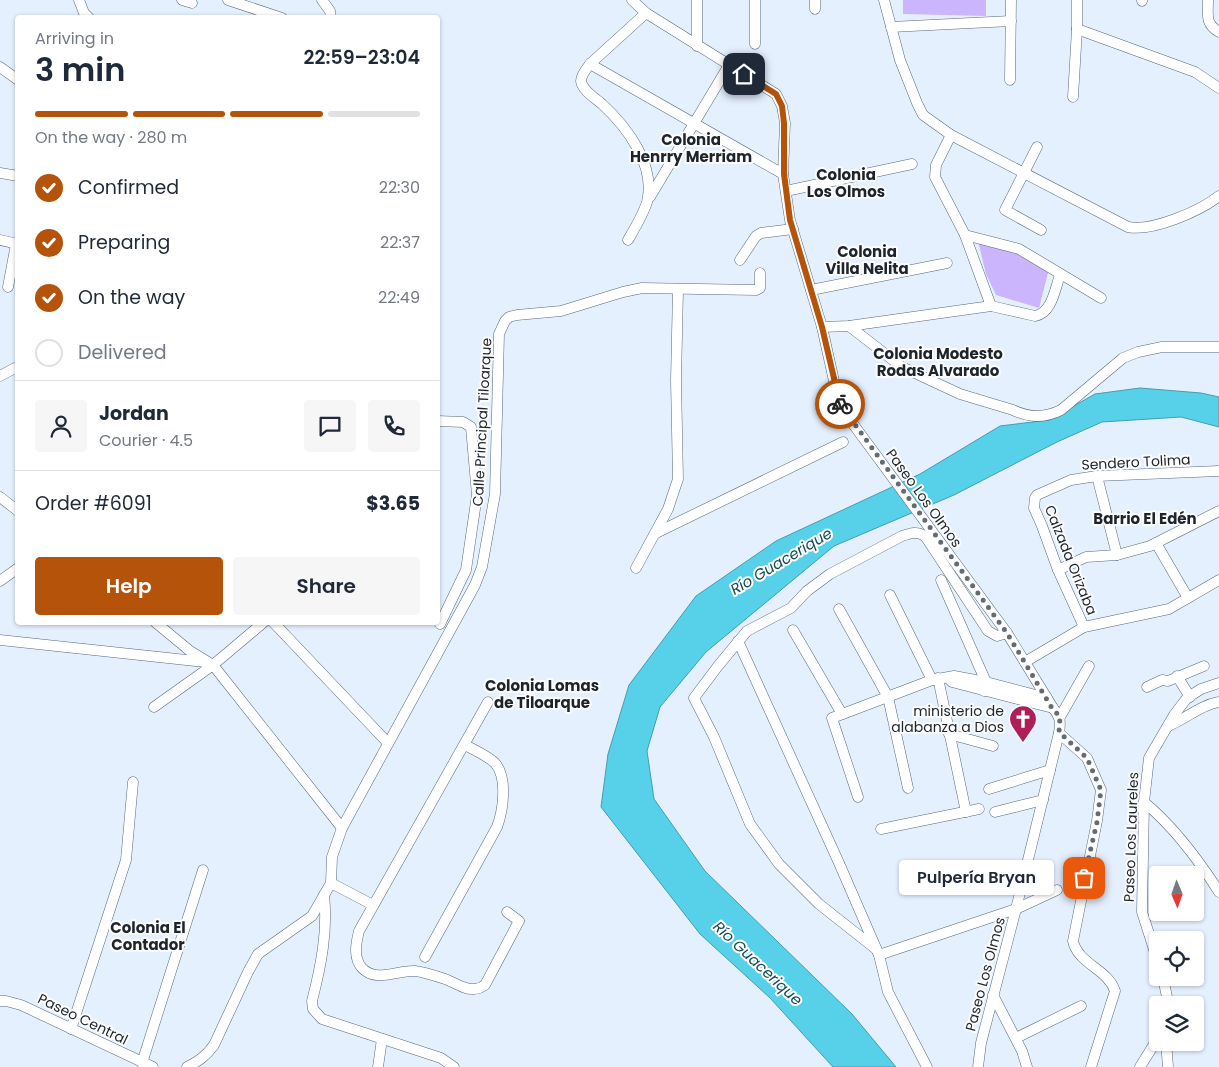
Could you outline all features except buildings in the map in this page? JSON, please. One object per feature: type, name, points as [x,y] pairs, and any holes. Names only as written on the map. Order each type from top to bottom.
[{"type":"street","points":[[79,0],[86,15]]},
{"type":"street","points":[[228,0],[273,15]]},
{"type":"street","points":[[322,0],[330,10],[331,15]]},
{"type":"street","points":[[697,0],[697,46]]},
{"type":"street","points":[[755,44],[756,0]]},
{"type":"street","points":[[884,0],[900,60],[916,103],[923,115],[951,134],[1128,227],[1138,229],[1188,214],[1219,196]]},
{"type":"street","points":[[1010,80],[1011,0]]},
{"type":"street","points":[[1073,97],[1077,0]]},
{"type":"street","points":[[1208,0],[1209,23],[1211,28],[1219,32]]},
{"type":"street","points":[[639,5],[590,64],[581,81],[584,88],[624,127],[634,141],[646,170],[649,188],[647,203]]},
{"type":"street","name":"Paseo Los Olmos","points":[[639,5],[697,46],[776,94],[781,102],[784,123],[784,174],[793,229],[822,327],[838,399],[842,409],[1007,633],[1052,708],[1060,717],[1059,732],[993,995],[978,1067]]},
{"type":"street","points":[[891,27],[1011,21]]},
{"type":"street","points":[[1077,29],[1195,72],[1219,88]]},
{"type":"street","points":[[590,64],[784,174]]},
{"type":"street","points":[[628,240],[647,203],[730,65]]},
{"type":"street","points":[[0,67],[15,78]]},
{"type":"street","points":[[951,134],[936,164],[935,177],[966,235],[991,306]]},
{"type":"street","points":[[1037,147],[1005,210],[1041,230]]},
{"type":"street","points":[[786,191],[912,164]]},
{"type":"street","points":[[0,173],[15,176]]},
{"type":"street","points":[[740,260],[756,236],[761,233],[793,229]]},
{"type":"street","points":[[966,235],[1019,250],[1101,298]]},
{"type":"street","points":[[0,240],[15,244]]},
{"type":"street","points":[[8,287],[15,254]]},
{"type":"street","points":[[810,290],[946,263]]},
{"type":"street","name":"Calle Principal Tiloarque","points":[[331,883],[332,857],[342,828],[453,628],[476,585],[482,567],[495,494],[498,418],[498,341],[505,321],[516,315],[561,311],[642,288],[756,290],[760,288],[760,273]]},
{"type":"street","points":[[822,327],[849,326],[991,306],[1035,316],[1042,315],[1048,308],[1060,275]]},
{"type":"street","points":[[636,568],[668,510],[678,478],[676,380],[678,290]]},
{"type":"street","points":[[849,326],[902,367],[960,394],[1013,410],[1020,414],[1040,417],[1062,410],[1122,358],[1138,352],[1162,347],[1219,347]]},
{"type":"street","points":[[0,376],[15,368]]},
{"type":"street","points":[[440,421],[463,422],[471,427],[477,495],[466,570],[440,618]]},
{"type":"street","points":[[656,533],[843,442]]},
{"type":"street","name":"Sendero Tolima","points":[[1033,504],[1037,495],[1071,480],[1098,476],[1219,471]]},
{"type":"street","points":[[1098,476],[1117,555]]},
{"type":"street","points":[[0,497],[15,509]]},
{"type":"street","name":"Calzada Orizaba","points":[[1033,504],[1058,570],[1084,627]]},
{"type":"street","points":[[1058,570],[1086,557],[1117,555],[1156,543],[1219,511]]},
{"type":"street","points":[[878,952],[819,904],[786,870],[750,824],[714,737],[694,698],[747,631],[791,608],[807,591],[830,574],[902,536],[920,532],[925,536],[988,631],[997,636],[1007,633]]},
{"type":"street","points":[[1156,543],[1188,598]]},
{"type":"street","points":[[0,581],[15,570]]},
{"type":"street","points":[[941,580],[985,686]]},
{"type":"street","points":[[1025,662],[1084,627],[1169,609],[1219,580]]},
{"type":"street","points":[[890,595],[939,679],[948,734],[966,812]]},
{"type":"street","points":[[839,609],[888,697],[908,788]]},
{"type":"street","points":[[440,624],[453,628]]},
{"type":"street","points":[[159,625],[190,651],[211,664],[342,828]]},
{"type":"street","points":[[154,707],[260,625]]},
{"type":"street","points":[[276,625],[388,744]]},
{"type":"street","points":[[793,630],[842,714]]},
{"type":"street","points":[[0,640],[211,664]]},
{"type":"street","points":[[738,641],[878,952],[888,992],[927,1067]]},
{"type":"street","points":[[1060,717],[1089,666]]},
{"type":"street","points":[[1147,687],[1162,680],[1168,682],[1177,676],[1204,666]]},
{"type":"street","points":[[1177,676],[1190,696]]},
{"type":"street","points":[[858,797],[832,718],[939,679],[985,686],[1035,699],[1052,708]]},
{"type":"street","name":"Paseo Los Laureles","points":[[1149,934],[1142,912],[1144,802],[1149,758],[1178,710],[1190,696],[1201,689],[1219,683]]},
{"type":"street","points":[[1035,699],[1047,698]]},
{"type":"street","points":[[488,702],[359,931],[355,944],[358,960],[363,969],[373,975],[382,976],[416,971],[444,978],[466,988],[475,989],[485,985],[520,921],[506,912]]},
{"type":"street","points":[[1168,726],[1179,722],[1200,709],[1219,702]]},
{"type":"street","points":[[1059,732],[1087,758],[1101,790],[1097,822],[1073,941],[1074,948],[1113,984],[1115,991],[1091,1067]]},
{"type":"street","points":[[948,734],[993,746]]},
{"type":"street","points":[[425,957],[501,815],[502,786],[495,763],[465,744]]},
{"type":"street","points":[[989,789],[1050,770]]},
{"type":"street","points":[[71,1029],[126,860],[133,782]]},
{"type":"street","points":[[995,812],[1043,800]]},
{"type":"street","points":[[1144,802],[1159,815],[1182,841],[1219,892]]},
{"type":"street","points":[[881,829],[979,809]]},
{"type":"street","points":[[142,1063],[203,870]]},
{"type":"street","points":[[187,1067],[200,1064],[214,1046],[258,954],[312,916],[331,883],[373,904]]},
{"type":"street","points":[[878,952],[1016,909],[1057,890]]},
{"type":"street","points":[[324,895],[326,917],[324,944],[312,1009],[322,1019],[441,1058],[454,1067]]},
{"type":"street","points":[[993,995],[1016,1038],[1028,1067]]},
{"type":"street","name":"Paseo Central","points":[[0,1001],[14,1002],[21,1005],[153,1067]]},
{"type":"street","points":[[1016,1038],[1082,1006]]},
{"type":"street","points":[[378,1067],[382,1039]]},
{"type":"street","points":[[1140,1067],[1150,1051]]},
{"type":"street","points":[[1167,1051],[1168,1067]]},
{"type":"shaded area","points":[[903,0],[986,0],[986,16],[903,14]]},
{"type":"shaded area","points":[[978,241],[1016,250],[1049,269],[1039,308],[996,295],[986,274]]},
{"type":"water","name":"Río Guacerique","points":[[1140,388],[1201,393],[1219,397],[1219,427],[1181,417],[1102,422],[1057,442],[954,495],[834,546],[706,652],[660,707],[647,751],[654,799],[705,871],[852,1014],[896,1067],[833,1067],[770,998],[700,934],[601,807],[608,754],[629,685],[696,596],[776,541],[920,474],[1000,426],[1049,420],[1095,394]]},
{"type":"way so far","points":[[840,404],[1007,633],[1052,708],[1060,717],[1059,732],[1087,758],[1101,790],[1097,822],[1084,878]]},
{"type":"place","name":"ministerio de alabanza a Dios","points":[[1023,743]]},
{"type":"place","name":"Pulpería Bryan","points":[[1084,878]]},
{"type":"district","name":"Colonia Henrry Merriam","points":[[691,148]]},
{"type":"district","name":"Colonia Los Olmos","points":[[846,182]]},
{"type":"district","name":"Colonia Villa Nelita","points":[[867,260]]},
{"type":"district","name":"Colonia Modesto Rodas Alvarado","points":[[938,362]]},
{"type":"district","name":"Barrio El Edén","points":[[1145,518]]},
{"type":"district","name":"Colonia Lomas de Tiloarque","points":[[542,694]]},
{"type":"district","name":"Colonia El Contador","points":[[148,936]]},
{"type":"route","points":[[744,74],[776,94],[782,106],[784,174],[790,220],[822,327],[840,404]]}]
